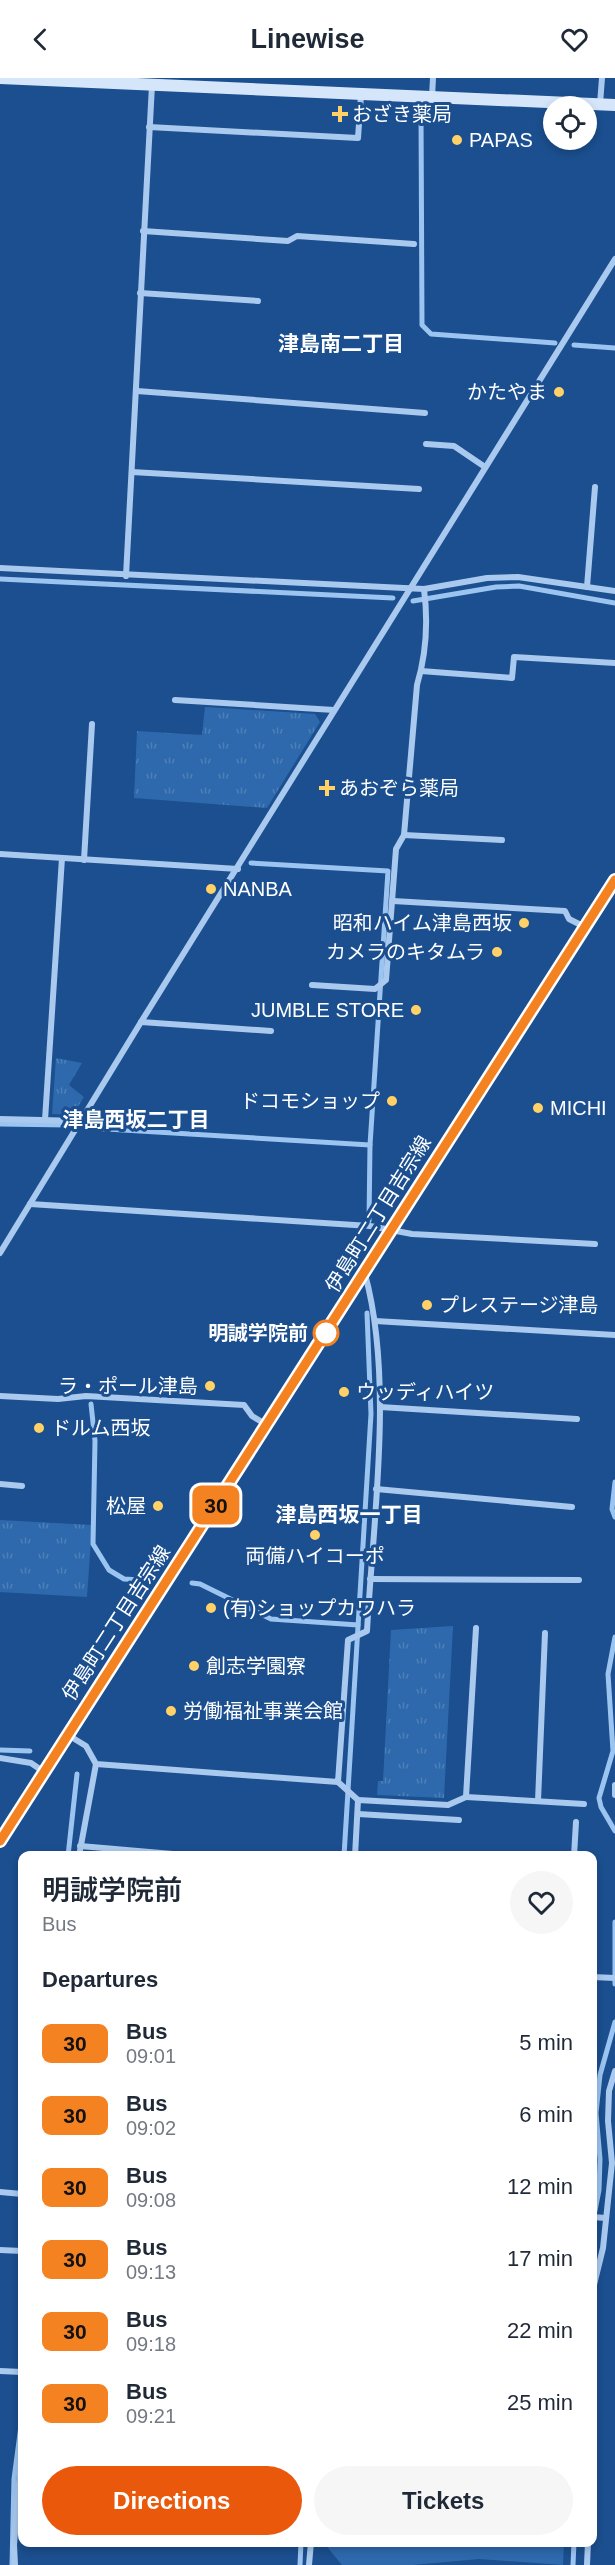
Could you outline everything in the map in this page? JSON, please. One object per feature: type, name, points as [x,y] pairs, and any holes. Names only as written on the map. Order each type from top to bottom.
[{"type":"street","points":[[0,78],[615,105]]},
{"type":"street","points":[[432,97],[433,78]]},
{"type":"street","points":[[600,105],[602,78]]},
{"type":"street","points":[[126,576],[152,85]]},
{"type":"street","points":[[149,127],[358,138],[361,95]]},
{"type":"street","points":[[143,231],[288,241],[297,236],[414,244]]},
{"type":"street","points":[[0,1254],[141,1022],[615,259]]},
{"type":"street","points":[[140,293],[258,301]]},
{"type":"street","points":[[136,391],[425,413]]},
{"type":"street","points":[[426,444],[454,446],[485,466]]},
{"type":"street","points":[[132,472],[419,489]]},
{"type":"street","points":[[587,587],[595,487]]},
{"type":"street","points":[[0,568],[424,591],[487,578],[518,577],[615,591]]},
{"type":"street","points":[[312,985],[375,989],[387,980],[396,849],[404,835],[417,685],[421,671],[427,607],[424,591]]},
{"type":"street","points":[[421,671],[512,678],[514,657],[615,663]]},
{"type":"street","points":[[175,700],[334,710]]},
{"type":"street","points":[[84,860],[92,724]]},
{"type":"street","points":[[404,835],[502,840]]},
{"type":"street","points":[[0,854],[237,869]]},
{"type":"street","points":[[45,1120],[62,858]]},
{"type":"street","name":"伊島町二丁目吉宗線","points":[[0,1841],[615,880]]},
{"type":"street","points":[[393,901],[565,910],[569,919],[585,927]]},
{"type":"street","points":[[141,1022],[270,1031]]},
{"type":"street","points":[[0,1119],[82,1121]]},
{"type":"street","points":[[30,1204],[370,1226],[412,1234],[595,1244]]},
{"type":"street","points":[[340,1784],[348,1640],[367,1631],[376,1490],[380,1407],[375,1321],[365,1273]]},
{"type":"street","points":[[375,1321],[615,1335]]},
{"type":"street","points":[[0,1396],[58,1399],[86,1396],[244,1405],[252,1416],[267,1425]]},
{"type":"street","points":[[380,1407],[577,1419]]},
{"type":"street","points":[[0,1484],[22,1486]]},
{"type":"street","points":[[376,1490],[572,1507]]},
{"type":"street","points":[[370,1579],[579,1580]]},
{"type":"street","points":[[466,1797],[476,1628]]},
{"type":"street","points":[[538,1801],[545,1633]]},
{"type":"street","points":[[68,1735],[86,1746],[96,1764],[80,1851]]},
{"type":"street","points":[[0,1758],[31,1763],[44,1772]]},
{"type":"street","points":[[96,1764],[340,1784],[356,1798],[448,1805],[466,1797],[584,1804]]},
{"type":"street","points":[[615,1785],[615,1795]]},
{"type":"street","points":[[355,1851],[358,1814],[356,1798]]},
{"type":"street","points":[[358,1814],[459,1820]]},
{"type":"street","points":[[574,1851],[576,1822]]},
{"type":"street","points":[[80,1846],[138,1851]]},
{"type":"street","points":[[597,2273],[603,2248],[604,2218],[612,2163],[608,2121],[609,2091],[615,2071]]},
{"type":"street","points":[[0,2192],[18,2194]]},
{"type":"street","points":[[597,2217],[604,2218]]},
{"type":"street","points":[[0,2250],[18,2251]]},
{"type":"street","points":[[0,2370],[18,2372]]},
{"type":"street","points":[[15,2565],[14,2545],[18,2495]]},
{"type":"street","points":[[309,2565],[310,2547]]},
{"type":"street","points":[[587,2565],[588,2547]]},
{"type":"green space","points":[[205,707],[315,714],[320,722],[267,808],[134,798],[137,731],[202,735]]},
{"type":"green space","points":[[56,1058],[82,1063],[69,1085],[84,1097],[73,1115],[52,1114]]},
{"type":"green space","points":[[0,1520],[92,1525],[87,1597],[0,1592]]},
{"type":"green space","points":[[453,1626],[444,1798],[377,1795],[378,1781],[383,1781],[391,1630]]},
{"type":"green space","points":[[327,2547],[564,2547],[563,2565],[479,2559],[413,2565],[342,2565]]},
{"type":"waterway","points":[[421,112],[422,325],[431,334],[555,343]]},
{"type":"waterway","points":[[574,345],[615,348]]},
{"type":"waterway","points":[[0,579],[393,598]]},
{"type":"waterway","points":[[413,601],[496,587],[519,586],[615,603]]},
{"type":"waterway","points":[[251,863],[388,871],[370,1145],[369,1221]]},
{"type":"waterway","points":[[0,1124],[68,1125]]},
{"type":"waterway","points":[[90,1128],[370,1145]]},
{"type":"waterway","points":[[344,1851],[371,1414],[367,1313]]},
{"type":"waterway","points":[[91,1404],[95,1441],[93,1544],[109,1570],[124,1579],[140,1580]]},
{"type":"waterway","points":[[615,1482],[612,1509],[615,1517]]},
{"type":"waterway","points":[[192,1583],[200,1584],[271,1619],[358,1625]]},
{"type":"waterway","points":[[615,1637],[608,1674],[613,1751],[599,1798],[601,1807],[615,1831]]},
{"type":"waterway","points":[[0,1750],[30,1751]]},
{"type":"waterway","points":[[69,1851],[77,1774]]},
{"type":"waterway","points":[[615,1922],[615,1984]]},
{"type":"waterway","points":[[597,2104],[600,2075],[615,2022]]},
{"type":"waterway","points":[[597,2124],[600,2159],[597,2200]]},
{"type":"waterway","points":[[12,2565],[14,2479],[18,2448]]},
{"type":"waterway","points":[[300,2565],[301,2547]]},
{"type":"waterway","points":[[573,2565],[574,2547]]},
{"type":"bus line","name":"30","points":[[0,1841],[615,880]]},
{"type":"place","name":"おざき薬局","points":[[340,114]]},
{"type":"place","name":"PAPAS","points":[[457,140]]},
{"type":"place","name":"かたやま","points":[[559,392]]},
{"type":"place","name":"あおぞら薬局","points":[[327,788]]},
{"type":"place","name":"NANBA","points":[[211,889]]},
{"type":"place","name":"昭和ハイム津島西坂","points":[[524,923]]},
{"type":"place","name":"カメラのキタムラ","points":[[497,952]]},
{"type":"place","name":"JUMBLE STORE","points":[[416,1010]]},
{"type":"place","name":"ドコモショップ","points":[[392,1101]]},
{"type":"place","name":"MICHI","points":[[538,1108]]},
{"type":"place","name":"プレステージ津島","points":[[427,1305]]},
{"type":"place","name":"明誠学院前","points":[[326,1333]]},
{"type":"place","name":"ラ・ポール津島","points":[[210,1386]]},
{"type":"place","name":"ウッディハイツ","points":[[344,1392]]},
{"type":"place","name":"ドルム西坂","points":[[39,1428]]},
{"type":"place","name":"松屋","points":[[158,1506]]},
{"type":"place","name":"両備ハイコーポ","points":[[315,1535]]},
{"type":"place","name":"(有)ショップカワハラ","points":[[211,1608]]},
{"type":"place","name":"創志学園寮","points":[[194,1666]]},
{"type":"place","name":"労働福祉事業会館","points":[[171,1711]]},
{"type":"district","name":"津島南二丁目","points":[[341,343]]},
{"type":"district","name":"津島西坂二丁目","points":[[136,1119]]},
{"type":"district","name":"津島西坂一丁目","points":[[349,1514]]}]
